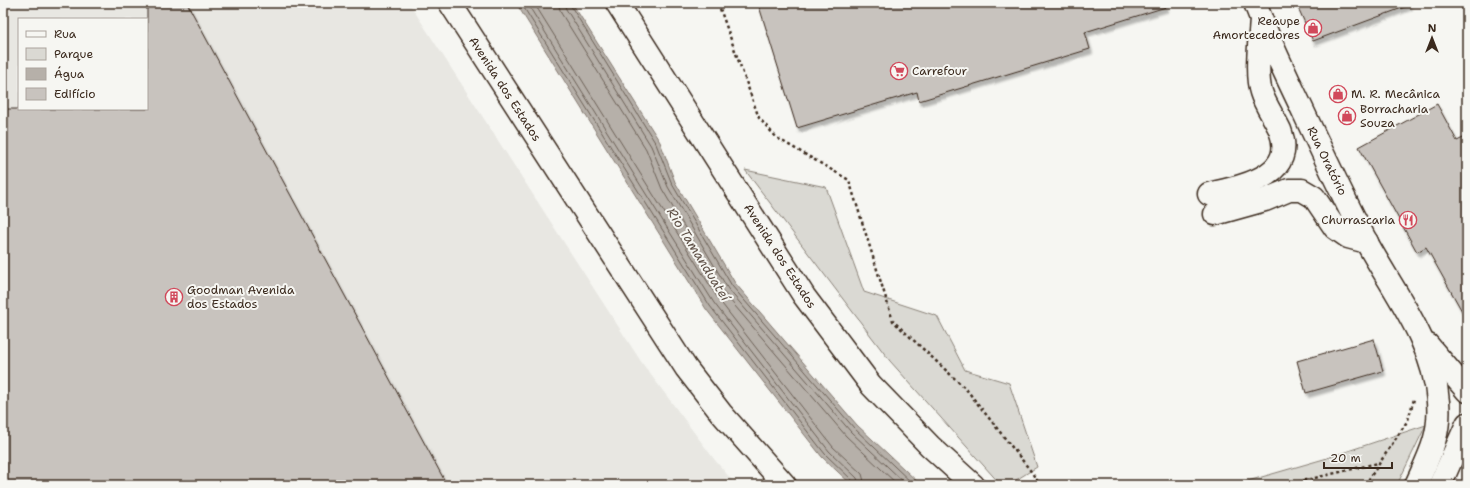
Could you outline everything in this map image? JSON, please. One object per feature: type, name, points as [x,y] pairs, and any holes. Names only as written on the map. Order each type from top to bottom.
[{"type":"main road","name":"Avenida dos Estados","points":[[450,3],[686,368],[721,413],[786,485]]},
{"type":"main road","name":"Avenida dos Estados","points":[[618,3],[804,296],[871,384],[930,446],[973,485]]},
{"type":"main road","points":[[1258,11],[1260,90],[1279,130],[1283,142],[1282,156],[1272,173],[1243,185],[1212,204],[1289,190],[1302,190],[1314,197],[1335,228],[1348,237],[1367,242]]},
{"type":"main road","name":"Rua Oratório","points":[[1258,11],[1315,136],[1367,242],[1403,300],[1420,335],[1430,362],[1438,400],[1438,430],[1435,443],[1416,485]]},
{"type":"main road","name":"Rua Oratório","points":[[1420,335],[1467,391]]},
{"type":"main road","points":[[1440,485],[1467,424]]},
{"type":"path","points":[[718,3],[759,118],[777,138],[849,180],[893,321],[966,389],[1030,470],[1040,485]]},
{"type":"path","points":[[1365,485],[1408,420],[1414,398]]},
{"type":"path","points":[[1292,485],[1302,481],[1379,463]]},
{"type":"shaded area","points":[[3,3],[409,3],[642,363],[714,459],[736,485],[3,485]]},
{"type":"green space","points":[[745,170],[826,187],[864,292],[937,316],[965,370],[1009,383],[1037,467],[1008,485],[1001,485],[890,361]]},
{"type":"green space","points":[[1426,425],[1397,485],[1234,485],[1324,459]]},
{"type":"water","name":"Rio Tamanduateí","points":[[516,3],[572,3],[660,142],[675,182],[735,283],[857,425],[921,485],[852,485],[822,457],[706,309]]},
{"type":"building","name":"Goodman Avenida dos Estados","points":[[147,3],[187,3],[447,485],[3,485],[3,109],[148,110]]},
{"type":"building","name":"Carrefour","points":[[758,3],[1165,3],[1166,7],[1085,32],[1090,49],[919,101],[917,92],[797,128]]},
{"type":"building","points":[[1296,3],[1409,3],[1410,5],[1313,41]]},
{"type":"building","points":[[1437,104],[1457,141],[1467,136],[1467,320],[1426,247],[1417,252],[1359,147]]},
{"type":"building","points":[[1374,339],[1383,371],[1306,393],[1297,361]]},
{"type":"place","name":"Reaupe Amortecedores","points":[[1313,28]]},
{"type":"place","name":"Carrefour","points":[[899,71]]},
{"type":"place","name":"M. R. Mecânica","points":[[1338,94]]},
{"type":"place","name":"Borracharia Souza","points":[[1347,116]]},
{"type":"place","name":"Churrascaria","points":[[1408,220]]},
{"type":"place","name":"Goodman Avenida dos Estados","points":[[174,297]]}]
